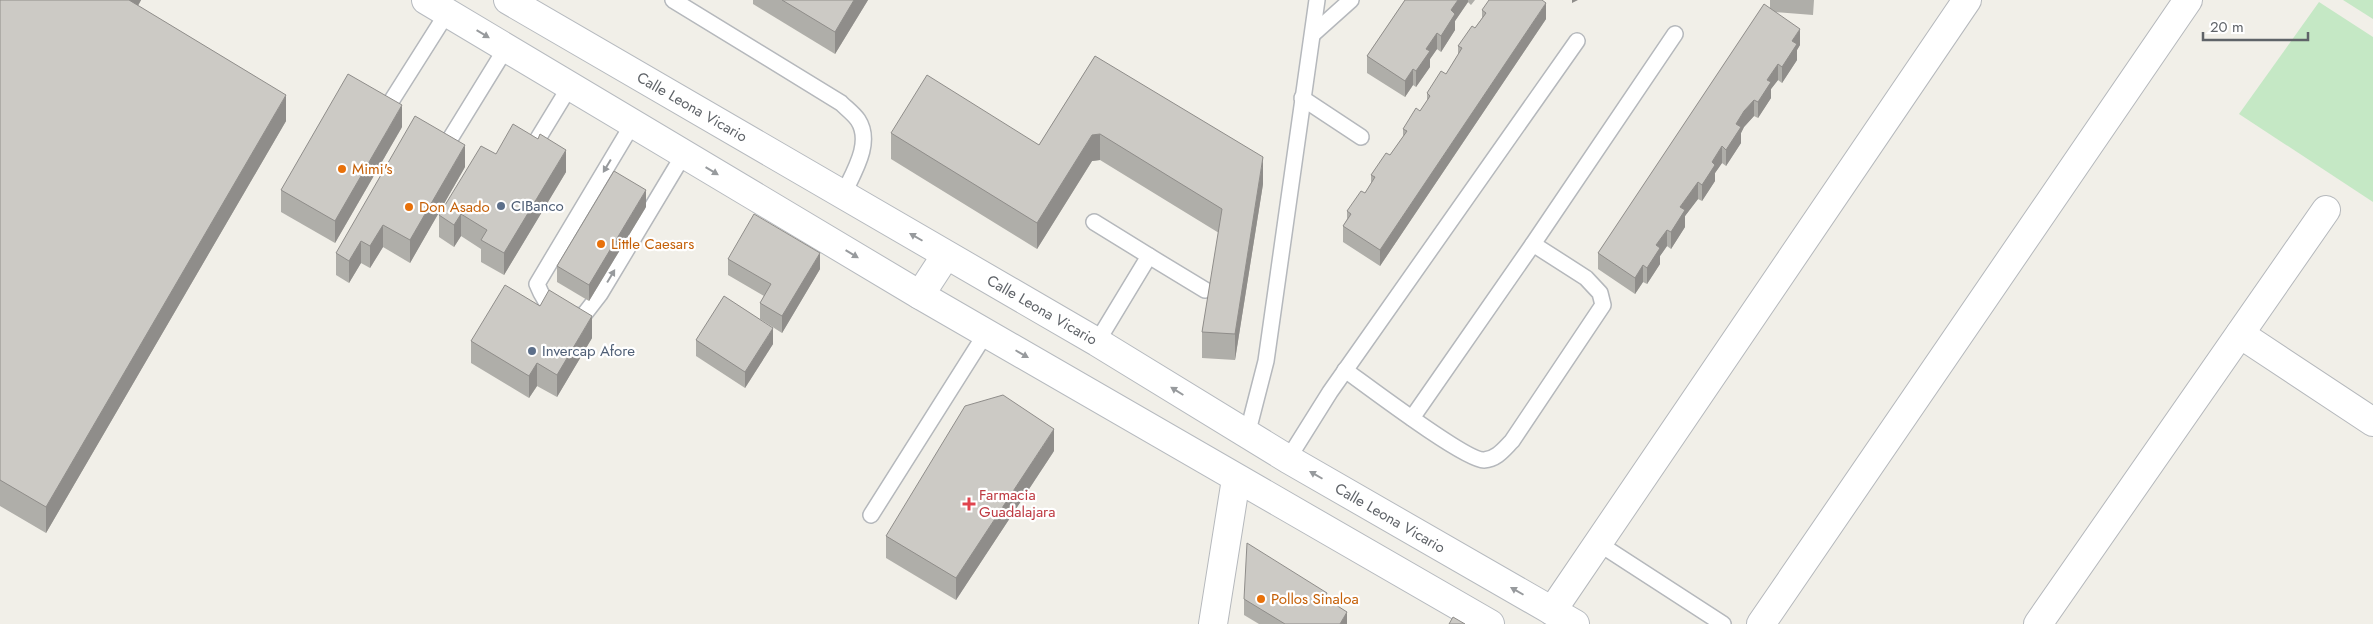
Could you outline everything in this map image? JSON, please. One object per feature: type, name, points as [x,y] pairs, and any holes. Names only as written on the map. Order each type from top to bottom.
[{"type":"main road","points":[[1563,617],[1598,543],[1967,0]]},
{"type":"main road","points":[[1761,624],[2188,0]]},
{"type":"main road","name":"Calle Leona Vicario","points":[[525,4],[842,194],[1097,342],[1247,435],[1563,617]]},
{"type":"main road","points":[[436,6],[920,295],[1490,624]]},
{"type":"main road","points":[[2038,624],[2326,210]]},
{"type":"main road","points":[[920,295],[946,255]]},
{"type":"main road","points":[[2240,334],[2373,422]]},
{"type":"main road","points":[[1213,624],[1236,479]]},
{"type":"lane","points":[[673,0],[841,103],[858,120],[864,139],[858,163],[842,194]]},
{"type":"lane","points":[[1247,435],[1266,361],[1317,0]]},
{"type":"lane","points":[[1313,34],[1352,0]]},
{"type":"lane","points":[[385,111],[436,6]]},
{"type":"lane","points":[[1412,418],[1533,244],[1675,34]]},
{"type":"lane","points":[[1288,459],[1345,370],[1576,41]]},
{"type":"lane","points":[[445,147],[506,48]]},
{"type":"lane","points":[[531,150],[570,86]]},
{"type":"lane","points":[[1302,98],[1361,137]]},
{"type":"lane","points":[[632,124],[537,284],[545,303],[565,316],[583,316],[600,294],[684,154]]},
{"type":"lane","points":[[1094,222],[1205,290]]},
{"type":"lane","points":[[1345,370],[1412,418],[1469,455],[1483,460],[1498,455],[1512,441],[1603,305],[1600,293],[1586,278],[1533,244]]},
{"type":"lane","points":[[1097,342],[1149,256]]},
{"type":"lane","points":[[871,515],[986,333]]},
{"type":"lane","points":[[1598,543],[1723,624]]},
{"type":"green space","points":[[2343,0],[2373,0],[2373,19]]},
{"type":"green space","points":[[2319,2],[2373,37],[2373,202],[2239,114]]},
{"type":"building","points":[[0,0],[129,0],[286,95],[46,507],[0,480]]},
{"type":"building","points":[[782,0],[854,0],[835,32]]},
{"type":"building","points":[[1405,0],[1458,0],[1451,10],[1455,14],[1441,36],[1437,33],[1426,49],[1430,51],[1416,71],[1413,69],[1405,81],[1367,56]]},
{"type":"building","points":[[1489,0],[1542,0],[1546,3],[1380,250],[1343,226],[1351,214],[1347,211],[1361,191],[1365,193],[1375,177],[1371,175],[1386,153],[1390,155],[1407,131],[1403,129],[1416,108],[1420,111],[1430,96],[1427,93],[1441,71],[1446,74],[1462,48],[1458,46],[1472,26],[1475,28],[1486,13],[1482,10]]},
{"type":"building","points":[[1764,4],[1800,29],[1792,41],[1797,44],[1782,67],[1778,64],[1767,80],[1771,82],[1758,102],[1754,100],[1744,111],[1736,124],[1741,127],[1726,150],[1722,146],[1712,162],[1715,165],[1702,185],[1698,182],[1680,207],[1685,210],[1671,232],[1667,230],[1656,245],[1660,248],[1647,268],[1643,265],[1635,278],[1598,253]]},
{"type":"building","points":[[1095,56],[1263,157],[1235,334],[1202,332],[1222,209],[1100,134],[1092,135],[1037,223],[891,133],[927,75],[1039,145]]},
{"type":"building","name":"Mimi's","points":[[348,74],[402,105],[335,221],[281,190]]},
{"type":"building","name":"Don Asado","points":[[415,116],[465,145],[410,240],[383,225],[370,246],[361,241],[349,261],[336,253]]},
{"type":"building","name":"CIBanco","points":[[513,124],[538,139],[540,134],[566,150],[504,253],[481,240],[487,230],[461,214],[454,225],[439,215],[481,146],[496,154]]},
{"type":"building","name":"Little Caesars","points":[[614,171],[646,190],[589,285],[557,266]]},
{"type":"building","points":[[754,214],[820,253],[782,316],[760,303],[771,284],[728,259]]},
{"type":"building","name":"Invercap Afore","points":[[505,285],[540,306],[549,290],[592,316],[557,375],[537,363],[529,376],[471,341]]},
{"type":"building","points":[[724,296],[773,328],[745,372],[696,340]]},
{"type":"building","name":"Farmacia Guadalajara","points":[[1003,395],[1054,429],[956,578],[886,536],[965,406]]},
{"type":"building","points":[[1247,543],[1327,593],[1325,598],[1347,612],[1340,624],[1285,624],[1244,599]]},
{"type":"building","points":[[1453,617],[1465,624],[1449,624]]},
{"type":"place","name":"Mimi's","points":[[342,169]]},
{"type":"place","name":"CIBanco","points":[[501,206]]},
{"type":"place","name":"Don Asado","points":[[409,207]]},
{"type":"place","name":"Little Caesars","points":[[601,244]]},
{"type":"place","name":"Invercap Afore","points":[[532,351]]},
{"type":"place","name":"Farmacia Guadalajara","points":[[969,504]]},
{"type":"place","name":"Pollos Sinaloa","points":[[1261,599]]}]
